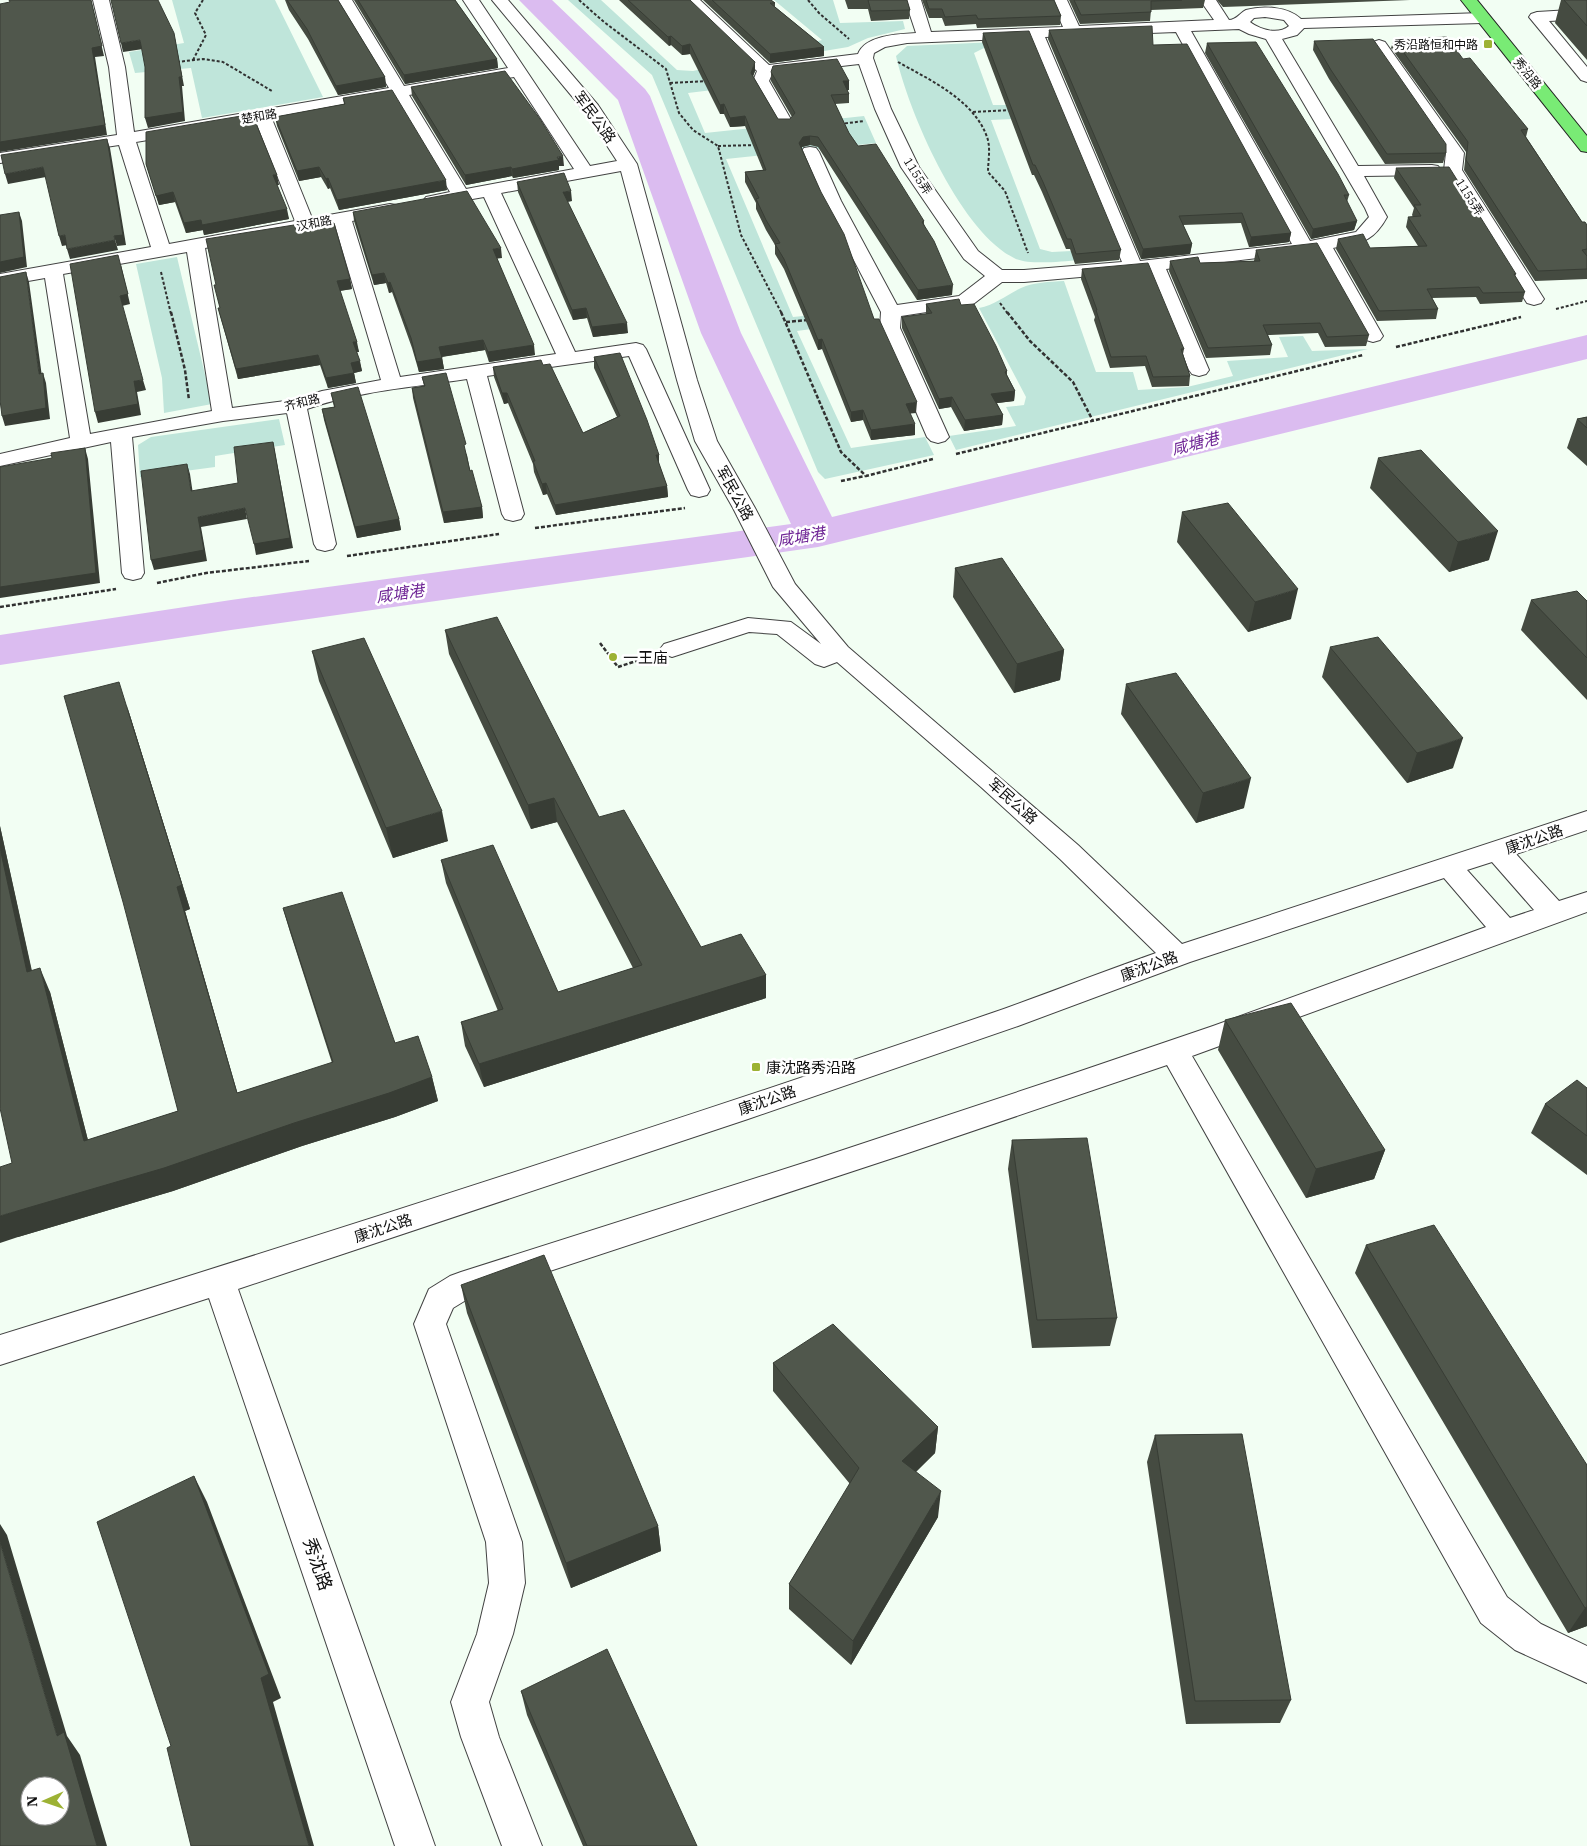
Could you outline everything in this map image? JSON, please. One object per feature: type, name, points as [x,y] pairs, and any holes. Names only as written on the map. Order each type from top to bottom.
[{"type":"main road","name":"秀沿路","points":[[1469,0],[1587,147]]},
{"type":"street","points":[[101,0],[117,67],[126,139],[159,251]]},
{"type":"street","points":[[344,0],[461,195]]},
{"type":"street","points":[[470,0],[585,172]]},
{"type":"street","name":"军民公路","points":[[500,0],[592,109],[628,164],[687,380],[706,441],[744,508],[785,587],[840,652],[990,780],[1070,852],[1177,956]]},
{"type":"street","points":[[691,0],[765,70]]},
{"type":"street","points":[[913,0],[925,37]]},
{"type":"street","points":[[1059,0],[1073,31]]},
{"type":"street","points":[[1208,0],[1225,25]]},
{"type":"street","points":[[1356,7],[1366,21]]},
{"type":"street","points":[[1242,24],[1242,20],[1246,16],[1265,12],[1289,16],[1297,24],[1482,18]]},
{"type":"street","points":[[1587,14],[1537,17],[1587,77]]},
{"type":"street","points":[[765,70],[868,53],[880,43],[925,37],[1242,24],[1255,32],[1272,35],[1294,31],[1297,24]]},
{"type":"street","points":[[1181,27],[1313,246],[1372,336]]},
{"type":"street","points":[[1035,33],[1133,267]]},
{"type":"street","points":[[891,312],[965,301],[997,276],[1034,276],[1155,266],[1313,246],[1362,236],[1373,226],[1378,217],[1353,171],[1272,35]]},
{"type":"street","name":"1155弄","points":[[1379,45],[1455,152],[1453,170],[1534,299]]},
{"type":"street","name":"1155弄","points":[[868,53],[883,109],[910,167],[971,255],[997,276]]},
{"type":"street","points":[[765,70],[761,81],[784,123]]},
{"type":"street","name":"楚和路","points":[[0,158],[126,139],[518,71]]},
{"type":"street","points":[[262,116],[306,225]]},
{"type":"street","points":[[810,152],[832,201],[891,312],[890,328],[938,437]]},
{"type":"street","name":"汉和路","points":[[1,275],[53,270],[195,245],[628,164]]},
{"type":"street","points":[[1353,171],[1453,170]]},
{"type":"street","points":[[490,190],[568,358]]},
{"type":"street","points":[[342,218],[392,384]]},
{"type":"street","points":[[195,245],[223,415]]},
{"type":"street","points":[[1155,266],[1199,370]]},
{"type":"street","points":[[53,270],[82,442]]},
{"type":"street","name":"齐和路","points":[[0,460],[121,433],[223,415],[296,406],[322,397],[392,384],[636,349],[699,490]]},
{"type":"street","points":[[476,373],[514,514]]},
{"type":"street","points":[[296,406],[326,554]]},
{"type":"street","points":[[121,433],[134,582]]},
{"type":"street","points":[[672,649],[748,625],[783,627],[824,659],[840,652]]},
{"type":"street","name":"康沈公路","points":[[0,1350],[220,1282],[989,1025],[1177,956],[1450,868],[1587,820]]},
{"type":"street","points":[[1498,851],[1553,913]]},
{"type":"street","points":[[1450,868],[1504,929]]},
{"type":"street","points":[[522,1846],[480,1737],[470,1702],[495,1634],[507,1583],[504,1542],[430,1324],[440,1300],[461,1286],[827,1168],[1174,1051],[1504,929],[1587,902]]},
{"type":"street","points":[[1174,1051],[1494,1610],[1528,1637],[1587,1665]]},
{"type":"street","name":"秀沈路","points":[[220,1282],[415,1846]]},
{"type":"path","points":[[193,60],[206,35],[196,20],[195,14],[204,0]]},
{"type":"path","points":[[579,0],[604,22],[666,69],[679,113],[693,130],[718,146],[741,235],[786,322],[841,452],[866,476]]},
{"type":"path","points":[[808,0],[818,13],[849,40],[868,53],[894,60],[935,83],[974,112],[987,139],[988,172],[1005,191],[1034,276]]},
{"type":"path","points":[[174,62],[216,60],[228,63],[260,87],[310,107]]},
{"type":"path","points":[[670,83],[707,81]]},
{"type":"path","points":[[974,112],[1067,108]]},
{"type":"path","points":[[159,251],[185,370],[192,421]]},
{"type":"path","points":[[978,291],[1000,303],[1030,341],[1074,382],[1093,421]]},
{"type":"path","points":[[1554,309],[1587,301]]},
{"type":"path","points":[[1392,348],[1526,316]]},
{"type":"path","points":[[786,322],[816,319]]},
{"type":"path","points":[[956,454],[1363,355]]},
{"type":"path","points":[[841,481],[938,458]]},
{"type":"path","points":[[529,529],[690,508],[699,490]]},
{"type":"path","points":[[0,606],[134,582],[206,574],[326,554],[446,543],[501,534]]},
{"type":"path","points":[[600,643],[618,667],[672,649]]},
{"type":"shaded area","points":[[172,0],[275,0],[323,97],[202,118],[191,68],[135,73],[129,52],[184,43]]},
{"type":"shaded area","points":[[568,0],[601,0],[677,70],[693,71],[746,59],[749,74],[754,85],[688,93],[705,133],[864,116],[876,143],[726,159],[793,317],[865,310],[869,321],[797,331],[851,448],[925,437],[934,455],[825,479],[818,472],[652,75]]},
{"type":"shaded area","points":[[774,0],[833,0],[840,23],[903,21],[905,29],[868,38],[848,47],[782,58],[775,53],[822,40]]},
{"type":"shaded area","points":[[1019,41],[988,46],[974,53],[993,105],[1052,105],[1055,117],[991,120],[1040,249],[1052,252],[1110,249],[1112,256],[1048,262],[1023,261],[1014,258],[994,244],[975,223],[956,197],[925,138],[912,108],[896,56],[907,46]]},
{"type":"shaded area","points":[[177,257],[212,404],[164,413],[162,378],[136,264]]},
{"type":"shaded area","points":[[1064,281],[1096,372],[1133,372],[1138,390],[1187,387],[1233,376],[1227,361],[1288,357],[1279,337],[1303,336],[1312,351],[1368,349],[956,450],[949,436],[1016,426],[1006,407],[1024,405],[1026,397],[979,308],[985,307],[1026,286]]},
{"type":"shaded area","points":[[279,419],[285,445],[215,456],[215,467],[140,477],[138,445],[151,437]]},
{"type":"building","points":[[9,0],[91,0],[102,46],[92,48],[105,125],[0,142],[0,4],[10,2]]},
{"type":"building","points":[[111,0],[158,0],[174,33],[182,77],[179,77],[183,112],[145,118],[145,67],[140,40],[121,43]]},
{"type":"building","points":[[287,0],[338,0],[385,77],[336,86],[307,29]]},
{"type":"building","points":[[358,0],[455,0],[497,59],[404,75]]},
{"type":"building","points":[[628,0],[690,0],[755,62],[751,73],[778,119],[790,119],[795,113],[771,72],[773,66],[837,59],[849,81],[843,81],[849,94],[831,95],[849,133],[858,146],[876,144],[924,221],[922,222],[934,241],[953,285],[918,290],[818,137],[803,137],[799,143],[821,192],[844,234],[874,319],[879,319],[917,402],[906,404],[915,424],[871,430],[863,410],[851,412],[822,339],[818,340],[784,259],[775,244],[780,243],[766,220],[756,199],[759,198],[745,172],[766,170],[745,116],[730,118],[724,104],[720,105],[690,44],[682,46],[671,36],[668,37]]},
{"type":"building","points":[[712,0],[771,0],[775,3],[770,3],[824,47],[770,54]]},
{"type":"building","points":[[868,0],[907,0],[910,10],[871,11]]},
{"type":"building","points":[[926,0],[1054,0],[1061,16],[978,19],[976,15],[945,17],[942,9],[929,9]]},
{"type":"building","points":[[1074,0],[1182,0],[1151,1],[1151,12],[1081,15]]},
{"type":"building","points":[[1564,0],[1587,0],[1587,26]]},
{"type":"building","points":[[1152,26],[1153,45],[1187,44],[1291,233],[1251,237],[1242,213],[1179,216],[1192,244],[1143,249],[1049,30]]},
{"type":"building","points":[[1029,31],[1121,250],[1076,254],[1071,239],[1067,239],[1043,182],[1035,165],[1033,165],[983,33]]},
{"type":"building","points":[[1447,37],[1463,59],[1470,58],[1528,129],[1521,130],[1582,222],[1585,222],[1587,225],[1587,249],[1582,250],[1587,256],[1587,269],[1538,271],[1466,160],[1468,142],[1394,39]]},
{"type":"building","points":[[1373,39],[1446,144],[1446,153],[1387,154],[1314,41]]},
{"type":"building","points":[[1256,42],[1338,174],[1349,195],[1344,195],[1357,221],[1313,229],[1207,43]]},
{"type":"building","points":[[505,71],[540,119],[563,156],[557,157],[559,160],[465,175],[411,87]]},
{"type":"building","points":[[392,90],[446,180],[337,200],[328,178],[326,179],[319,167],[297,171],[275,117],[345,104],[343,98]]},
{"type":"building","points":[[241,116],[244,123],[255,121],[277,175],[273,175],[287,209],[202,225],[201,220],[184,223],[173,192],[156,196],[146,164],[146,132]]},
{"type":"building","points":[[107,139],[123,235],[114,236],[115,240],[67,249],[65,235],[59,236],[43,167],[5,174],[1,155]]},
{"type":"building","points":[[1449,167],[1516,274],[1514,274],[1525,292],[1483,293],[1479,287],[1427,289],[1438,309],[1379,311],[1338,239],[1363,234],[1370,248],[1427,246],[1408,217],[1421,216],[1414,205],[1421,205],[1396,168]]},
{"type":"building","points":[[564,173],[571,191],[563,192],[627,323],[592,327],[586,308],[572,310],[517,182]]},
{"type":"building","points":[[467,191],[501,248],[493,249],[534,345],[488,352],[483,340],[439,347],[442,358],[417,362],[411,338],[390,282],[388,283],[384,273],[372,275],[353,212]]},
{"type":"building","points":[[19,212],[24,257],[0,262],[0,215]]},
{"type":"building","points":[[334,223],[350,279],[337,281],[357,342],[353,342],[360,361],[351,363],[354,373],[326,378],[318,355],[236,369],[218,308],[220,308],[206,239],[294,225],[296,230]]},
{"type":"building","points":[[1317,243],[1369,335],[1327,337],[1320,323],[1263,325],[1272,345],[1208,348],[1170,261],[1198,257],[1200,263],[1260,261],[1256,250]]},
{"type":"building","points":[[118,255],[128,294],[120,296],[143,380],[134,381],[138,404],[95,412],[70,264]]},
{"type":"building","points":[[1148,263],[1184,349],[1181,349],[1190,376],[1153,377],[1146,356],[1111,357],[1082,269]]},
{"type":"building","points":[[26,272],[39,374],[43,373],[46,408],[2,416],[0,400],[0,277]]},
{"type":"building","points":[[959,299],[961,305],[974,304],[996,346],[1007,371],[1005,372],[1015,391],[991,394],[1003,415],[965,420],[952,397],[939,399],[902,317],[932,313],[926,304]]},
{"type":"building","points":[[620,353],[647,420],[659,455],[656,455],[667,486],[555,505],[546,483],[542,484],[533,461],[535,461],[507,393],[502,393],[493,367],[541,360],[543,365],[550,364],[583,433],[620,416],[594,357]]},
{"type":"building","points":[[446,373],[466,444],[464,445],[470,471],[472,470],[482,507],[443,512],[412,388],[425,386],[422,377]]},
{"type":"building","points":[[358,387],[399,519],[355,527],[322,409],[335,407],[331,393]]},
{"type":"building","points":[[1587,417],[1587,428],[1577,419]]},
{"type":"building","points":[[273,442],[290,538],[254,544],[245,508],[198,517],[204,550],[151,560],[141,471],[187,464],[191,491],[238,483],[234,447]]},
{"type":"building","points":[[85,448],[96,573],[0,587],[0,467],[52,458],[51,453]]},
{"type":"building","points":[[1421,450],[1498,531],[1458,542],[1378,458]]},
{"type":"building","points":[[1228,503],[1298,589],[1255,602],[1182,512]]},
{"type":"building","points":[[1002,558],[1064,650],[1017,664],[955,568]]},
{"type":"building","points":[[1577,591],[1587,601],[1587,658],[1531,600]]},
{"type":"building","points":[[497,617],[599,817],[624,810],[701,947],[741,934],[766,975],[479,1064],[461,1022],[503,1009],[441,860],[493,845],[558,992],[642,965],[554,798],[528,805],[445,630]]},
{"type":"building","points":[[1378,637],[1463,738],[1417,753],[1330,647]]},
{"type":"building","points":[[364,638],[442,811],[386,828],[312,651]]},
{"type":"building","points":[[1176,673],[1251,778],[1203,793],[1126,684]]},
{"type":"building","points":[[119,682],[182,885],[177,887],[237,1093],[333,1062],[283,908],[342,892],[395,1043],[418,1036],[432,1077],[164,1168],[0,1216],[0,1167],[12,1163],[0,1108],[0,848],[27,972],[40,968],[84,1141],[178,1111],[123,902],[64,696]]},
{"type":"building","points":[[1291,1003],[1385,1150],[1316,1169],[1225,1020]]},
{"type":"building","points":[[1577,1080],[1587,1088],[1587,1136],[1545,1104]]},
{"type":"building","points":[[1087,1138],[1117,1318],[1037,1320],[1012,1140]]},
{"type":"building","points":[[1434,1225],[1587,1465],[1587,1607],[1585,1608],[1366,1245]]},
{"type":"building","points":[[544,1255],[658,1526],[566,1563],[461,1285]]},
{"type":"building","points":[[833,1324],[938,1427],[902,1461],[941,1491],[853,1641],[789,1584],[859,1468],[773,1363]]},
{"type":"building","points":[[1242,1434],[1291,1700],[1195,1701],[1155,1435]]},
{"type":"building","points":[[194,1476],[269,1674],[261,1678],[309,1846],[191,1846],[167,1748],[171,1746],[97,1522]]},
{"type":"building","points":[[0,1542],[57,1736],[64,1732],[97,1846],[0,1846]]},
{"type":"building","points":[[607,1649],[697,1846],[587,1846],[521,1691]]},
{"type":"waterway","points":[[534,0],[633,96],[721,333],[818,534]]},
{"type":"waterway","name":"咸塘港","points":[[818,534],[1587,347]]},
{"type":"waterway","name":"咸塘港","points":[[0,650],[231,615],[818,534]]},
{"type":"place","name":"秀沿路恒和中路","points":[[1488,44]]},
{"type":"place","name":"一王庙","points":[[613,657]]},
{"type":"place","name":"康沈路秀沿路","points":[[756,1067]]}]
